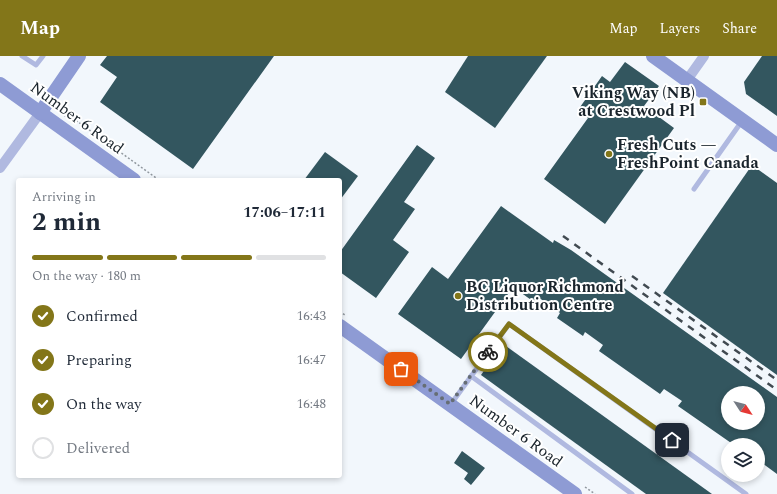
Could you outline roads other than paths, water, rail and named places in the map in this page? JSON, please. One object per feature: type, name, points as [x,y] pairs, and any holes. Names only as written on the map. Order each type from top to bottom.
[{"type":"main road","points":[[40,113],[79,56]]},
{"type":"main road","points":[[653,56],[777,145]]},
{"type":"main road","name":"Number 6 Road","points":[[0,84],[131,178]]},
{"type":"main road","name":"Number 6 Road","points":[[342,327],[575,494]]},
{"type":"street","points":[[687,80],[704,56]]},
{"type":"street","points":[[0,168],[40,113]]},
{"type":"lane","points":[[22,56],[36,65],[43,56]]},
{"type":"lane","points":[[694,189],[743,120]]},
{"type":"lane","points":[[450,404],[509,324],[746,494]]},
{"type":"lane","points":[[471,376],[632,494]]},
{"type":"railway","points":[[563,236],[777,390]]},
{"type":"railway","points":[[632,276],[777,380]]},
{"type":"place","name":"Viking Way (NB) at Crestwood Pl","points":[[703,102]]},
{"type":"place","name":"Fresh Cuts — FreshPoint Canada","points":[[609,154]]},
{"type":"place","name":"BC Liquor Richmond Distribution Centre","points":[[458,296]]}]
